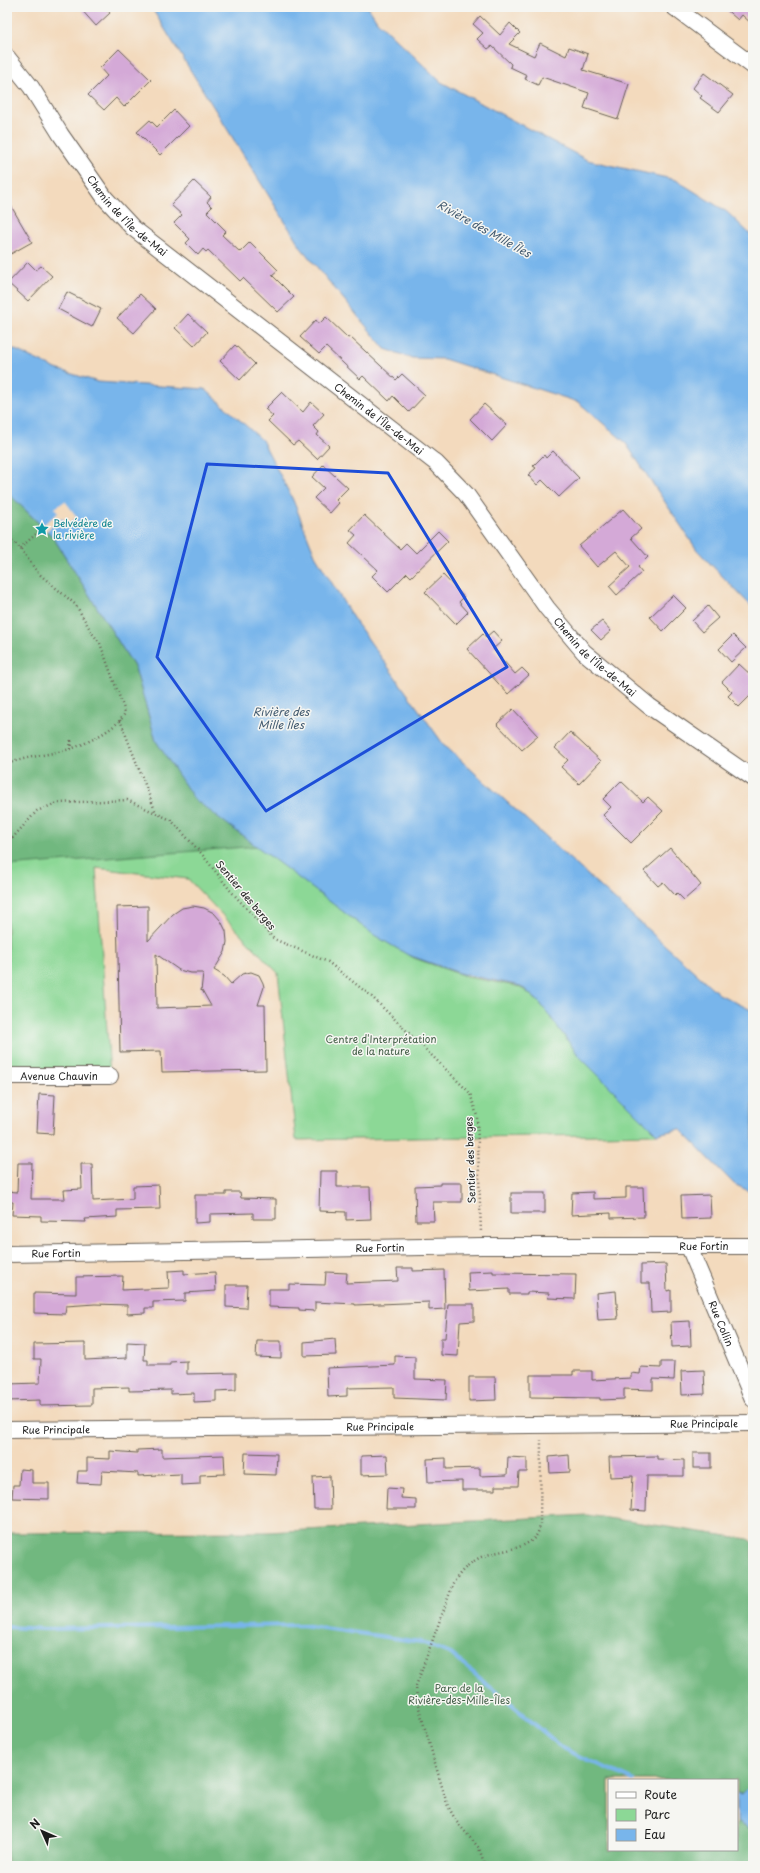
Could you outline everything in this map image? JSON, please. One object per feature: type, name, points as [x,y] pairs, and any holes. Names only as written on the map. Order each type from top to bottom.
[{"type":"street","points":[[674,7],[752,64]]},
{"type":"street","name":"Chemin de l'Île-de-Mai","points":[[7,57],[31,87],[61,136],[105,198],[133,228],[436,463],[466,494],[547,608],[584,652],[649,706],[753,778]]},
{"type":"street","name":"Avenue Chauvin","points":[[7,1076],[110,1076]]},
{"type":"street","name":"Rue Fortin","points":[[7,1254],[482,1246],[753,1246]]},
{"type":"street","name":"Rue Collin","points":[[689,1247],[753,1399]]},
{"type":"street","name":"Rue Principale","points":[[7,1430],[753,1423]]},
{"type":"path","points":[[20,548],[42,529]]},
{"type":"path","points":[[7,535],[20,548],[38,573],[76,605],[92,633],[100,643],[125,712],[115,726],[71,749],[21,759],[7,764]]},
{"type":"path","points":[[120,720],[156,813]]},
{"type":"path","name":"Sentier des berges","points":[[7,844],[37,811],[57,803],[127,800],[171,820],[201,853],[230,890],[274,940],[328,962],[371,996],[470,1093],[478,1116],[482,1246]]},
{"type":"path","points":[[485,1866],[479,1848],[456,1821],[447,1804],[418,1708],[416,1686],[457,1576],[479,1558],[523,1545],[535,1539],[540,1529],[542,1433]]},
{"type":"highlighted area","points":[[207,464],[388,473],[507,667],[266,811],[157,657]]},
{"type":"green space","name":"Centre d'Interprétation de la nature","points":[[7,492],[135,668],[156,741],[231,827],[377,935],[414,958],[468,977],[521,987],[540,1003],[579,1056],[657,1134],[296,1140],[278,973],[188,879],[96,868],[110,1075],[7,1075]]},
{"type":"green space","points":[[7,492],[53,537],[135,668],[156,741],[231,827],[258,846],[7,866]]},
{"type":"green space","name":"Parc de la Rivière-des-Mille-Îles","points":[[587,1515],[748,1539],[753,1543],[753,1783],[742,1794],[738,1793],[738,1779],[608,1779],[608,1851],[738,1851],[738,1822],[753,1830],[753,1866],[7,1866],[7,1533],[268,1532]]},
{"type":"water","name":"Rivière des Mille Îles","points":[[151,7],[368,7],[377,21],[441,82],[587,160],[676,180],[727,212],[753,237],[753,608],[697,550],[625,442],[578,402],[444,359],[412,358],[385,349],[302,249]]},
{"type":"water","name":"Rivière des Mille Îles","points":[[7,346],[56,369],[98,382],[205,389],[262,440],[293,500],[315,555],[353,618],[444,745],[719,994],[753,1011],[753,1193],[734,1184],[680,1129],[657,1134],[579,1056],[540,1003],[521,986],[462,974],[408,955],[374,935],[194,799],[156,741],[135,668],[53,537],[7,492]]},
{"type":"water","points":[[753,1783],[753,1830],[738,1822],[738,1793],[742,1794]]},
{"type":"pier","points":[[65,501],[77,517],[68,525],[62,518],[45,532],[40,527],[58,513],[55,508]]},
{"type":"building","points":[[79,7],[105,7],[110,13],[96,26]]},
{"type":"building","points":[[723,7],[753,7],[753,25],[742,15],[738,20]]},
{"type":"building","points":[[480,16],[500,35],[510,23],[520,33],[509,44],[534,56],[540,43],[566,56],[569,47],[588,54],[583,70],[629,84],[618,119],[584,108],[589,93],[542,77],[538,85],[525,79],[527,75],[510,67],[511,64],[492,46],[488,49],[477,39],[483,33],[473,24]]},
{"type":"building","points":[[119,49],[151,80],[124,107],[116,98],[104,110],[88,95],[107,76],[100,68]]},
{"type":"building","points":[[704,73],[733,95],[719,112],[700,98],[702,96],[693,88]]},
{"type":"building","points":[[174,110],[189,126],[160,155],[137,132],[150,120],[157,127]]},
{"type":"building","points":[[194,181],[211,197],[207,202],[212,207],[207,212],[226,231],[222,235],[240,252],[250,242],[278,270],[272,275],[294,297],[278,312],[243,278],[240,281],[208,250],[206,252],[203,249],[198,255],[186,243],[190,239],[174,223],[182,215],[171,205]]},
{"type":"building","points":[[7,199],[32,242],[7,256]]},
{"type":"building","points":[[28,262],[36,270],[41,266],[52,276],[28,301],[8,283]]},
{"type":"building","points":[[67,292],[101,309],[92,327],[58,309]]},
{"type":"building","points":[[140,294],[156,309],[134,333],[117,318]]},
{"type":"building","points":[[188,314],[207,332],[194,346],[175,328]]},
{"type":"building","points":[[326,317],[396,380],[402,374],[425,395],[409,412],[393,396],[389,401],[363,376],[360,379],[326,347],[319,354],[300,337],[316,320],[319,324]]},
{"type":"building","points":[[235,345],[255,364],[240,380],[220,361]]},
{"type":"building","points":[[282,392],[303,412],[311,402],[324,414],[313,426],[319,432],[317,435],[329,446],[317,459],[298,441],[293,445],[268,421],[273,416],[265,409]]},
{"type":"building","points":[[484,404],[507,425],[492,441],[470,419]]},
{"type":"building","points":[[553,451],[579,478],[559,497],[542,480],[537,485],[528,475],[536,468],[533,466],[544,455],[546,458]]},
{"type":"building","points":[[323,465],[348,488],[336,500],[339,503],[330,513],[314,498],[324,488],[312,477]]},
{"type":"building","points":[[623,509],[641,529],[631,538],[648,557],[638,567],[642,572],[617,595],[609,586],[630,567],[616,551],[597,567],[579,546]]},
{"type":"building","points":[[364,515],[400,549],[406,543],[416,553],[438,531],[448,541],[411,577],[407,573],[388,592],[372,576],[378,570],[349,543],[356,535],[350,530]]},
{"type":"building","points":[[443,575],[464,597],[459,602],[468,612],[456,624],[425,592]]},
{"type":"building","points":[[673,595],[686,608],[663,631],[650,617]]},
{"type":"building","points":[[708,606],[718,618],[702,632],[692,621]]},
{"type":"building","points":[[602,621],[611,631],[601,640],[591,630]]},
{"type":"building","points":[[493,631],[502,641],[493,649],[515,674],[522,668],[529,675],[508,694],[467,649],[483,634],[486,637]]},
{"type":"building","points":[[733,635],[746,648],[731,662],[719,649]]},
{"type":"building","points":[[739,664],[753,677],[753,693],[739,707],[728,696],[732,692],[722,682]]},
{"type":"building","points":[[513,709],[538,736],[522,750],[497,724]]},
{"type":"building","points":[[570,732],[601,761],[579,784],[561,767],[568,760],[555,748]]},
{"type":"building","points":[[621,781],[643,802],[648,797],[663,811],[631,843],[603,815],[611,807],[603,799]]},
{"type":"building","points":[[670,848],[701,885],[684,900],[677,893],[675,895],[663,882],[658,886],[644,871]]},
{"type":"building","points":[[148,906],[148,941],[173,914],[182,908],[193,906],[204,908],[214,913],[221,921],[226,931],[227,942],[225,952],[214,970],[224,976],[231,984],[242,974],[251,972],[259,975],[263,983],[264,987],[258,1005],[265,1005],[266,1070],[162,1072],[161,1051],[120,1052],[117,907]],"holes":[[[156,954],[179,970],[190,973],[203,973],[201,991],[202,990],[211,1006],[157,1008]]]},
{"type":"building","points":[[39,1094],[55,1095],[53,1134],[37,1133]]},
{"type":"building","points":[[18,1163],[32,1163],[31,1199],[65,1199],[64,1190],[82,1189],[81,1164],[92,1164],[93,1201],[133,1199],[133,1186],[159,1185],[160,1209],[117,1210],[117,1217],[85,1219],[86,1222],[41,1221],[41,1216],[12,1215],[13,1202],[7,1202],[7,1191],[17,1192]]},
{"type":"building","points":[[320,1171],[337,1171],[337,1187],[370,1187],[371,1219],[346,1220],[346,1212],[319,1211]]},
{"type":"building","points":[[440,1183],[462,1183],[462,1202],[433,1202],[434,1221],[416,1221],[415,1186],[440,1185]]},
{"type":"building","points":[[626,1187],[643,1187],[644,1217],[611,1218],[611,1213],[571,1215],[572,1193],[593,1192],[593,1199],[626,1198]]},
{"type":"building","points":[[226,1192],[240,1192],[241,1198],[276,1199],[276,1219],[253,1219],[253,1213],[210,1214],[210,1222],[195,1223],[195,1195],[226,1195]]},
{"type":"building","points":[[511,1193],[545,1193],[545,1213],[511,1213]]},
{"type":"building","points":[[710,1195],[711,1218],[682,1219],[681,1196]]},
{"type":"building","points":[[666,1264],[667,1291],[671,1290],[671,1312],[651,1313],[650,1283],[641,1283],[641,1265]]},
{"type":"building","points":[[397,1268],[413,1268],[413,1271],[444,1270],[445,1309],[429,1310],[429,1302],[355,1305],[315,1302],[315,1311],[299,1310],[299,1308],[269,1307],[269,1289],[289,1289],[289,1284],[325,1285],[326,1272],[347,1273],[346,1283],[398,1281]]},
{"type":"building","points":[[184,1270],[184,1274],[215,1272],[216,1291],[185,1293],[185,1301],[153,1302],[153,1308],[145,1308],[145,1313],[127,1314],[127,1305],[95,1304],[66,1306],[65,1314],[34,1313],[34,1293],[76,1294],[76,1277],[123,1276],[122,1290],[169,1288],[168,1271]]},
{"type":"building","points":[[493,1271],[493,1273],[576,1274],[575,1299],[548,1298],[549,1293],[527,1292],[527,1294],[509,1294],[509,1289],[469,1291],[468,1272]]},
{"type":"building","points":[[226,1285],[247,1285],[246,1308],[226,1307]]},
{"type":"building","points":[[616,1291],[618,1319],[598,1320],[596,1293]]},
{"type":"building","points":[[448,1304],[474,1304],[474,1321],[460,1322],[458,1356],[441,1355],[441,1338],[445,1338]]},
{"type":"building","points":[[690,1321],[691,1346],[672,1347],[671,1322]]},
{"type":"building","points":[[335,1339],[336,1355],[304,1356],[304,1342]]},
{"type":"building","points":[[257,1341],[281,1341],[281,1358],[256,1357]]},
{"type":"building","points":[[127,1342],[145,1343],[144,1360],[148,1360],[148,1365],[170,1365],[170,1362],[187,1361],[187,1374],[236,1373],[236,1390],[216,1391],[216,1401],[194,1402],[194,1393],[171,1394],[171,1390],[129,1391],[129,1387],[92,1388],[92,1405],[40,1406],[40,1400],[7,1401],[7,1384],[40,1383],[41,1359],[34,1359],[34,1344],[85,1343],[85,1360],[127,1358]]},
{"type":"building","points":[[395,1356],[415,1357],[415,1379],[447,1380],[446,1400],[394,1398],[394,1387],[347,1388],[347,1396],[328,1397],[327,1368],[395,1365]]},
{"type":"building","points":[[661,1362],[675,1362],[674,1380],[653,1379],[653,1390],[624,1389],[624,1399],[600,1400],[600,1398],[530,1397],[530,1375],[573,1375],[573,1371],[592,1371],[592,1380],[631,1378],[631,1373],[640,1374],[641,1367],[661,1368]]},
{"type":"building","points":[[704,1370],[705,1394],[682,1395],[681,1371]]},
{"type":"building","points":[[469,1377],[495,1377],[496,1400],[469,1401]]},
{"type":"building","points":[[162,1449],[162,1457],[224,1455],[225,1474],[200,1475],[200,1484],[181,1485],[181,1474],[138,1476],[138,1473],[102,1471],[101,1484],[77,1483],[78,1471],[87,1471],[87,1458],[110,1459],[110,1451],[137,1453],[137,1450]]},
{"type":"building","points":[[245,1453],[277,1454],[276,1475],[244,1474]]},
{"type":"building","points":[[693,1453],[711,1453],[711,1468],[693,1468]]},
{"type":"building","points":[[387,1455],[388,1474],[361,1475],[361,1456]]},
{"type":"building","points":[[569,1455],[570,1472],[550,1473],[549,1457]]},
{"type":"building","points":[[657,1456],[657,1459],[684,1460],[684,1476],[647,1476],[646,1511],[631,1510],[633,1476],[610,1477],[609,1457]]},
{"type":"building","points":[[508,1457],[527,1458],[527,1472],[519,1472],[518,1486],[495,1486],[495,1490],[462,1490],[462,1481],[428,1482],[427,1459],[446,1458],[446,1469],[480,1468],[480,1476],[507,1475]]},
{"type":"building","points":[[20,1469],[32,1470],[32,1483],[49,1483],[49,1499],[12,1498],[13,1485],[19,1485]]},
{"type":"building","points":[[330,1476],[331,1509],[314,1509],[313,1477]]},
{"type":"building","points":[[387,1488],[402,1489],[401,1498],[416,1499],[416,1509],[386,1509]]},
{"type":"waterway","points":[[7,1627],[44,1629],[302,1625],[421,1642],[451,1654],[564,1749],[631,1779]]},
{"type":"place","name":"Belvédère de la rivière","points":[[42,529]]}]
